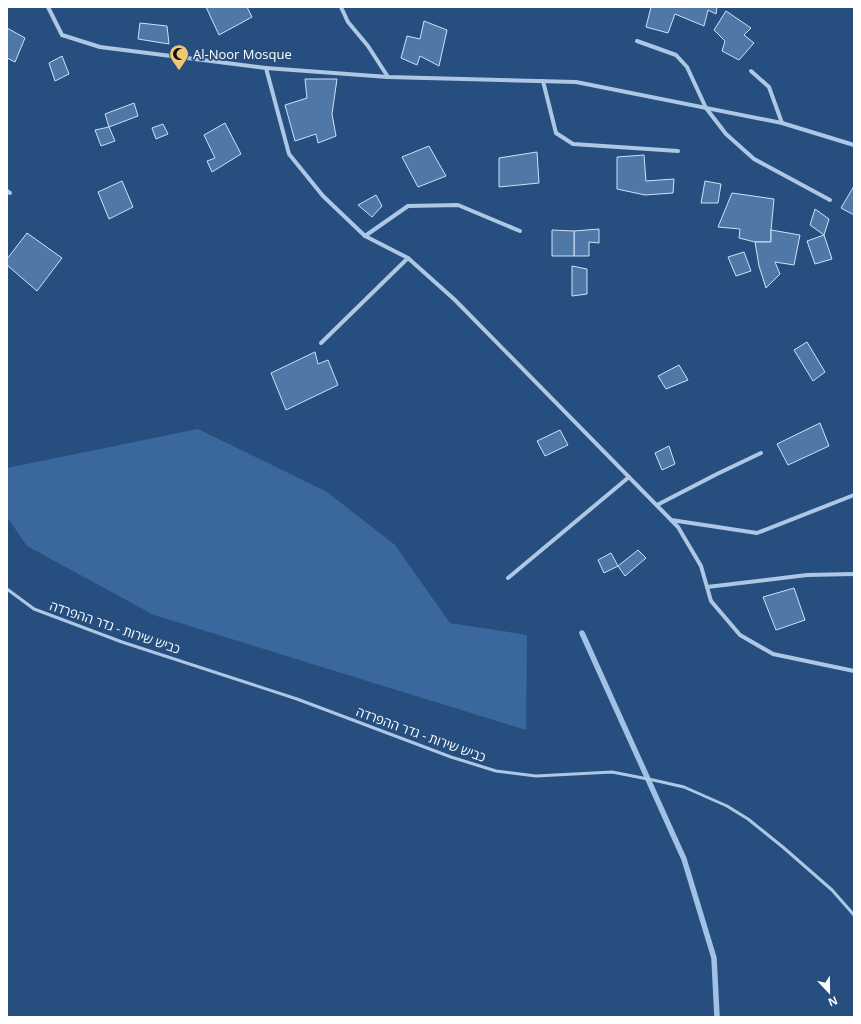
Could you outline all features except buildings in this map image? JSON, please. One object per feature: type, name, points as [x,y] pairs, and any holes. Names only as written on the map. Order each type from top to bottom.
[{"type":"street","points":[[48,7],[62,35],[100,47],[266,68],[388,77],[576,82],[782,123],[854,145]]},
{"type":"street","points":[[341,7],[348,22],[368,46],[388,77]]},
{"type":"street","points":[[637,41],[676,55],[687,67],[706,108],[726,134],[754,159],[830,200]]},
{"type":"street","points":[[266,68],[289,154],[323,196],[365,236],[408,258],[455,300],[678,527],[701,566],[711,600],[740,635],[773,654],[854,671]]},
{"type":"street","points":[[751,71],[769,87],[782,123]]},
{"type":"street","points":[[543,81],[556,133],[573,144],[678,151]]},
{"type":"street","points":[[365,236],[408,206],[458,205],[520,232]]},
{"type":"street","points":[[321,343],[408,258]]},
{"type":"street","points":[[657,505],[761,453]]},
{"type":"street","points":[[508,578],[629,477]]},
{"type":"street","points":[[671,520],[757,533],[854,495]]},
{"type":"street","points":[[707,587],[807,575],[854,574]]},
{"type":"lane","name":"כביש שירות - גדר ההפרדה","points":[[7,589],[34,609],[122,642],[296,698],[451,757],[496,771],[536,776],[612,772],[684,787],[727,806],[748,819],[832,890],[854,915]]},
{"type":"shaded area","points":[[198,429],[327,492],[395,545],[450,623],[527,635],[526,730],[154,615],[27,546],[7,517],[7,468]]},
{"type":"waterway","points":[[582,633],[684,859],[714,958],[717,1017]]},
{"type":"place","name":"Al-Noor Mosque","points":[[179,71]]}]
